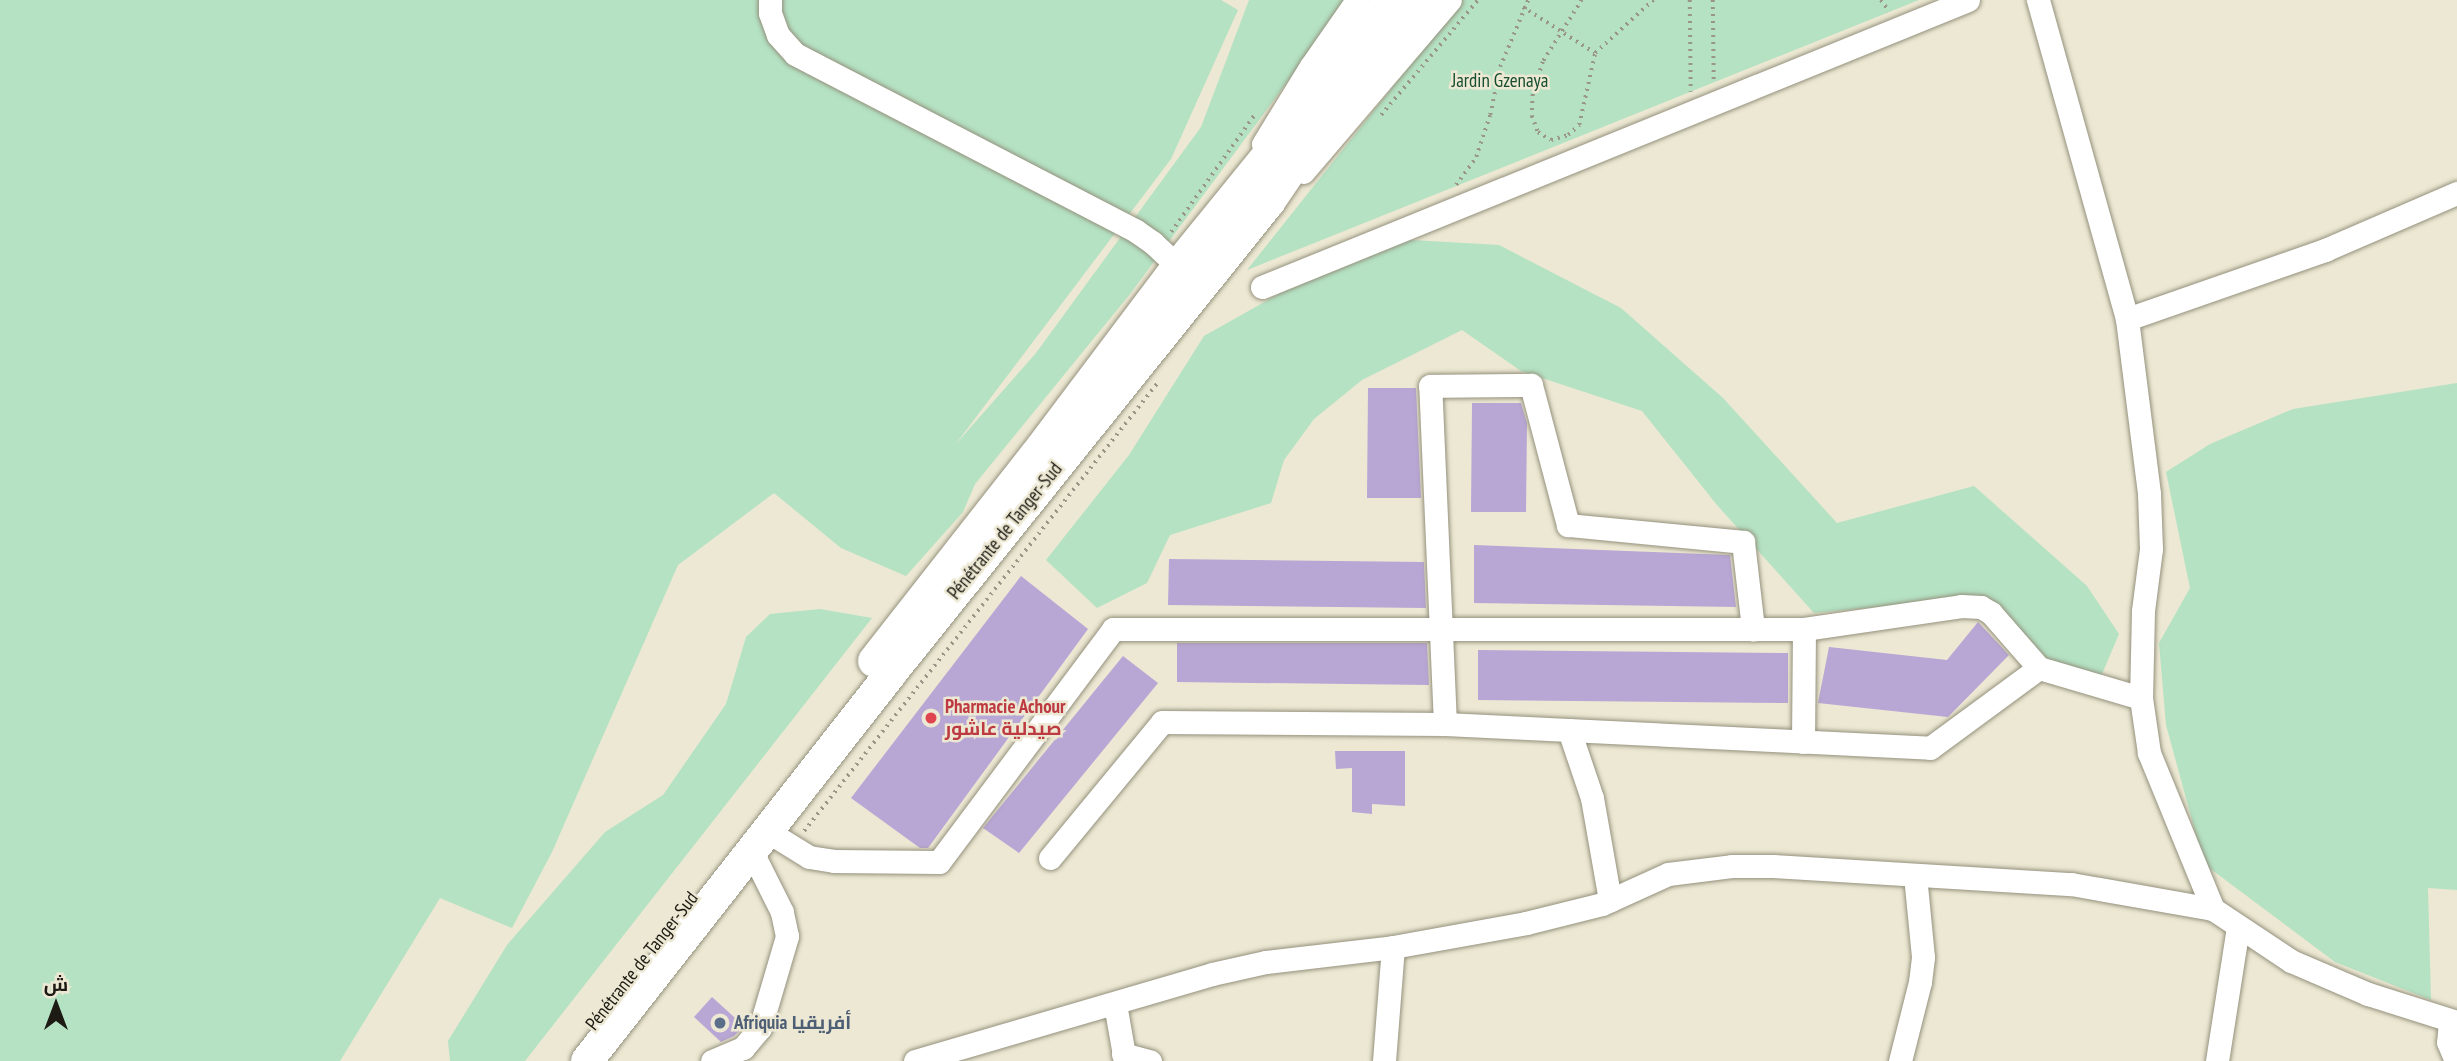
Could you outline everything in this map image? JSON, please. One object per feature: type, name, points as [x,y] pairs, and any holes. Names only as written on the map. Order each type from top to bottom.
[{"type":"highway","name":"Pénétrante de Tanger-Sud","points":[[983,540],[1178,266],[1296,121],[1389,0]]},
{"type":"highway","name":"Pénétrante de Tanger-Sud","points":[[565,1061],[983,540],[1269,202],[1315,134],[1420,0]]},
{"type":"highway","name":"Pénétrante de Tanger-Sud","points":[[587,1061],[770,843],[916,624]]},
{"type":"street","points":[[770,0],[770,13],[778,35],[795,54],[1136,231],[1178,266]]},
{"type":"street","points":[[1243,183],[1298,85],[1357,0]]},
{"type":"street","points":[[1269,202],[1307,169],[1450,0]]},
{"type":"street","points":[[1262,287],[1968,0]]},
{"type":"street","points":[[2038,0],[2127,319],[2150,522],[2141,698],[2149,753],[2213,909]]},
{"type":"street","points":[[2127,319],[2325,250],[2457,194]]},
{"type":"street","points":[[1444,724],[1430,386],[1531,385],[1568,525],[1743,542],[1754,629]]},
{"type":"street","points":[[712,1061],[743,1048],[760,1028],[787,936],[770,843],[809,857],[834,861],[939,862],[1113,629],[1804,629],[1961,606],[1981,607],[1992,613],[2039,668],[2141,698]]},
{"type":"street","points":[[1803,742],[1804,629]]},
{"type":"street","points":[[1050,858],[1162,722],[1444,724],[1930,748],[2039,668]]},
{"type":"street","points":[[1569,730],[1592,798],[1610,900]]},
{"type":"street","points":[[915,1061],[1212,974],[1266,962],[1393,947],[1526,923],[1610,900],[1668,874],[1732,866],[2071,884],[2213,909],[2304,966],[2368,994],[2454,1021],[2448,1042],[2456,1061]]},
{"type":"street","points":[[1900,1061],[1920,982],[1923,957],[1914,875]]},
{"type":"street","points":[[2217,1061],[2238,927]]},
{"type":"street","points":[[1384,1061],[1393,947]]},
{"type":"street","points":[[1115,1004],[1124,1058],[1150,1061]]},
{"type":"path","points":[[1374,122],[1421,71],[1478,0]]},
{"type":"path","points":[[1455,187],[1476,157],[1490,115],[1500,67],[1528,0]]},
{"type":"path","points":[[1582,0],[1543,62],[1533,94],[1532,116],[1538,132],[1551,140],[1568,135],[1579,125],[1595,52],[1653,0]]},
{"type":"path","points":[[1690,0],[1692,103]]},
{"type":"path","points":[[1713,0],[1714,95]]},
{"type":"path","points":[[1523,7],[1595,52]]},
{"type":"path","points":[[770,843],[1165,374]]},
{"type":"green space","points":[[0,0],[1221,0],[1238,10],[1171,159],[955,445],[1036,353],[1201,127],[1249,0],[1348,0],[1130,294],[975,484],[963,512],[906,576],[841,548],[774,493],[678,565],[552,852],[512,928],[440,898],[340,1061],[0,1061]]},
{"type":"green space","name":"Jardin Gzenaya","points":[[1462,0],[1919,0],[1247,270]]},
{"type":"green space","points":[[1359,237],[1499,245],[1621,308],[1723,398],[1837,523],[1974,486],[2087,586],[2119,634],[2096,688],[2044,656],[1985,597],[1814,613],[1717,505],[1642,411],[1521,371],[1462,330],[1362,380],[1314,419],[1284,460],[1271,503],[1170,535],[1147,583],[1097,608],[1046,560],[1129,455],[1204,336],[1284,291]]},
{"type":"green space","points":[[2457,383],[2457,890],[2428,888],[2431,1000],[2335,962],[2204,864],[2166,725],[2159,643],[2190,588],[2166,472],[2210,444],[2293,409]]},
{"type":"green space","points":[[820,609],[872,618],[525,1061],[450,1061],[448,1041],[507,945],[605,832],[663,795],[726,704],[746,637],[770,614]]},
{"type":"building","points":[[1368,388],[1416,388],[1421,498],[1367,498]]},
{"type":"building","points":[[1472,403],[1521,403],[1527,423],[1526,512],[1471,512]]},
{"type":"building","points":[[1474,545],[1730,555],[1736,607],[1474,603]]},
{"type":"building","points":[[1169,559],[1424,562],[1426,608],[1168,605]]},
{"type":"building","points":[[1021,576],[1088,629],[928,848],[920,848],[851,798]]},
{"type":"building","points":[[1978,622],[2009,655],[1948,717],[1818,703],[1829,647],[1947,660]]},
{"type":"building","points":[[1177,643],[1427,643],[1429,685],[1177,682]]},
{"type":"building","points":[[1478,650],[1788,653],[1788,703],[1478,700]]},
{"type":"building","points":[[1123,656],[1158,683],[1019,853],[983,828]]},
{"type":"building","points":[[1335,751],[1405,751],[1405,806],[1372,804],[1372,814],[1352,812],[1352,768],[1336,769]]},
{"type":"building","name":"Afriquia أفريقيا","points":[[712,997],[744,1026],[734,1036],[721,1042],[694,1017]]},
{"type":"place","name":"Pharmacie Achour صيدلية عاشور","points":[[931,718]]},
{"type":"place","name":"Afriquia أفريقيا","points":[[720,1023]]}]
